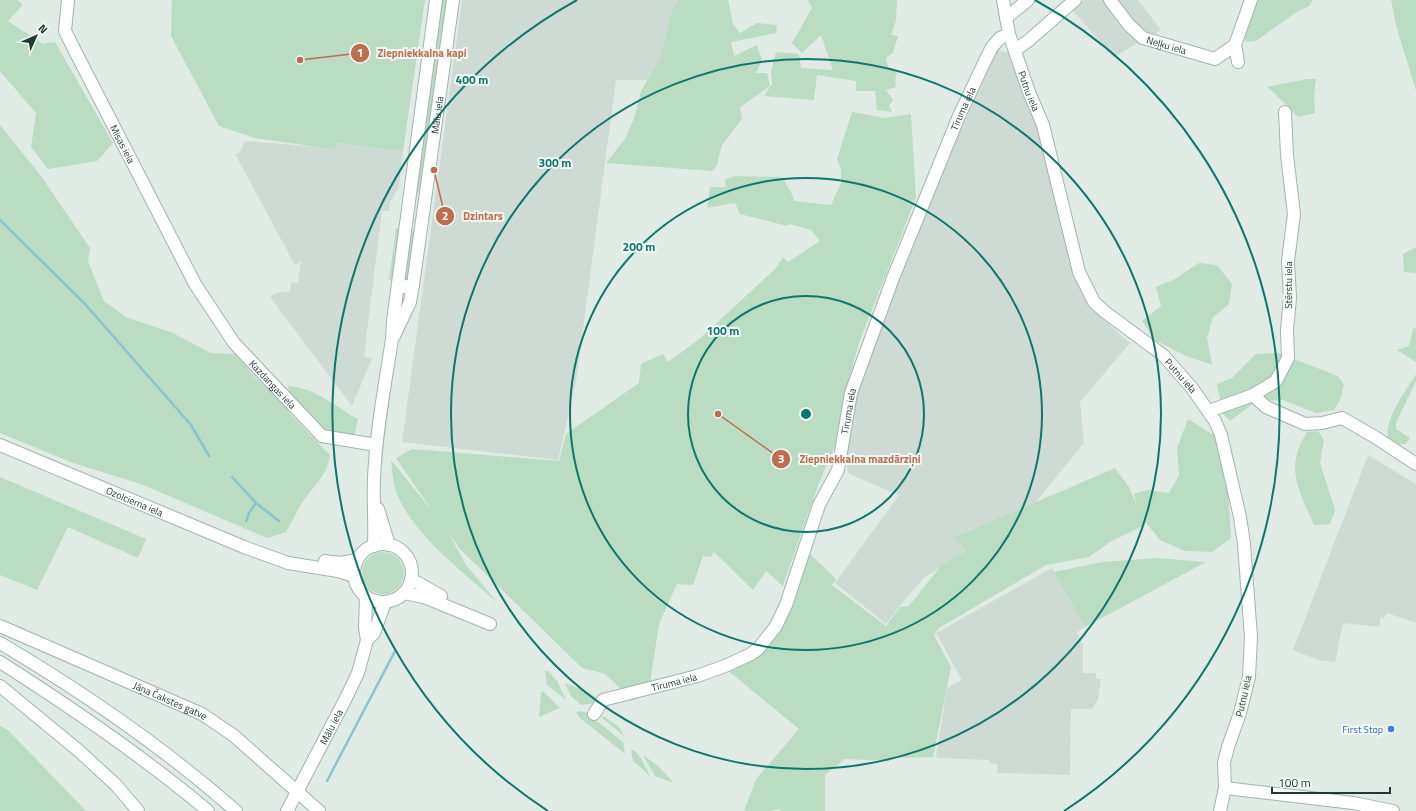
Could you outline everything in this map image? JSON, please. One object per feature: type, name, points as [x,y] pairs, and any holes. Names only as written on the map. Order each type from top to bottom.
[{"type":"street","name":"Misas iela","points":[[68,0],[65,31],[196,284]]},
{"type":"street","name":"Mālu iela","points":[[388,545],[375,499],[374,480],[376,445],[392,338],[408,205],[436,0]]},
{"type":"street","name":"Mālu iela","points":[[392,338],[410,302],[453,0]]},
{"type":"street","name":"Putnu iela","points":[[1003,0],[1009,34],[1029,92],[1043,125],[1080,272],[1086,288],[1094,302],[1105,312],[1149,342],[1163,355],[1192,388],[1208,411],[1221,434],[1240,517],[1245,551],[1251,638],[1248,677],[1244,700],[1224,763],[1225,788],[1220,811]]},
{"type":"street","points":[[1006,18],[1028,0]]},
{"type":"street","points":[[1015,50],[1028,41],[1075,0]]},
{"type":"street","name":"Neļķu iela","points":[[1110,0],[1129,25],[1143,38],[1215,59],[1235,45]]},
{"type":"street","points":[[1238,62],[1235,45],[1251,0]]},
{"type":"street","name":"Tīruma iela","points":[[594,714],[604,700],[697,676],[732,664],[758,649],[776,626],[786,605],[819,505],[838,470],[851,393],[892,278],[959,116],[984,63],[992,47],[1000,38],[1009,34]]},
{"type":"street","name":"Stērstu iela","points":[[1208,411],[1253,395],[1276,381],[1288,358],[1287,330],[1290,298],[1288,261],[1294,214],[1287,155],[1285,112]]},
{"type":"street","points":[[408,205],[424,207]]},
{"type":"street","name":"Kazdangas iela","points":[[196,284],[234,343],[322,436],[376,445]]},
{"type":"street","points":[[398,288],[413,285]]},
{"type":"street","points":[[1253,395],[1266,407],[1305,424],[1322,423],[1342,418],[1376,437],[1416,464]]},
{"type":"street","name":"Ozolciema iela","points":[[0,446],[288,563],[338,571],[354,576]]},
{"type":"street","name":"Mālu iela","points":[[374,546],[372,512],[375,499]]},
{"type":"street","points":[[388,545],[397,548],[409,561],[412,570],[411,579],[404,593],[392,601],[375,601],[366,597],[360,592],[354,576],[357,560],[364,551],[374,546],[388,545]]},
{"type":"street","name":"Ozolciema iela","points":[[270,556],[281,555],[340,563],[357,560]]},
{"type":"street","points":[[404,593],[424,597],[490,624],[472,610],[427,589],[411,579]]},
{"type":"street","name":"Mālu iela","points":[[287,811],[358,674],[367,640],[365,628],[366,597]]},
{"type":"street","name":"Mālu iela","points":[[367,640],[374,632],[385,602]]},
{"type":"street","name":"Jāņa Čakstes gatve","points":[[0,626],[202,714],[233,735],[319,811]]},
{"type":"street","points":[[0,643],[72,687],[120,720],[185,769],[236,811]]},
{"type":"street","points":[[0,662],[81,715],[130,750],[208,811]]},
{"type":"street","points":[[0,686],[79,751],[116,785],[138,811]]},
{"type":"street","points":[[1225,788],[1353,803],[1393,811]]},
{"type":"shaded area","points":[[462,0],[679,0],[673,9],[660,58],[647,80],[616,80],[576,382],[558,460],[402,442]]},
{"type":"shaded area","points":[[1084,0],[1138,0],[1161,30],[1114,57],[1072,10]]},
{"type":"shaded area","points":[[997,50],[1012,53],[1036,120],[1075,277],[1089,307],[1130,343],[1080,402],[1084,443],[1035,503],[954,538],[967,550],[924,578],[886,624],[835,583],[899,495],[849,474],[847,467],[846,445],[856,395],[870,352],[949,156]]},
{"type":"shaded area","points":[[245,141],[334,148],[337,143],[403,151],[399,186],[392,200],[390,200],[389,211],[382,211],[364,356],[372,359],[352,406],[270,297],[276,293],[290,291],[291,282],[298,283],[301,261],[295,265],[235,154],[239,153]]},
{"type":"shaded area","points":[[1368,455],[1416,484],[1416,623],[1387,613],[1384,618],[1381,617],[1379,627],[1343,623],[1335,662],[1318,660],[1293,650]]},
{"type":"shaded area","points":[[1052,568],[1085,627],[1077,632],[1083,644],[1083,673],[1096,673],[1096,679],[1101,679],[1098,700],[1092,709],[1071,709],[1070,775],[997,773],[997,764],[989,763],[989,760],[936,758],[947,688],[962,680],[936,633]]},
{"type":"green space","points":[[0,0],[18,0],[23,5],[8,21],[43,44],[55,42],[113,143],[97,161],[48,169],[31,147],[36,113],[0,71]]},
{"type":"green space","points":[[172,0],[425,0],[403,151],[337,143],[334,148],[325,148],[255,138],[219,126],[171,36]]},
{"type":"green space","points":[[440,0],[448,0],[421,193],[415,192]]},
{"type":"green space","points":[[679,0],[728,0],[733,24],[740,33],[757,23],[777,25],[776,33],[731,42],[734,56],[757,45],[762,60],[756,73],[767,73],[770,86],[740,107],[742,119],[722,145],[717,165],[712,171],[606,163],[625,139],[634,119],[641,91],[660,58],[673,9]]},
{"type":"green space","points":[[808,0],[897,0],[896,20],[891,35],[898,36],[893,53],[886,58],[888,67],[897,73],[895,80],[896,87],[886,90],[893,100],[889,106],[892,112],[877,110],[875,91],[856,91],[856,81],[817,75],[814,100],[764,96],[772,84],[771,71],[776,52],[799,54],[801,68],[833,70],[821,35],[802,53],[792,43],[812,8]]},
{"type":"green space","points":[[1256,0],[1313,0],[1309,6],[1295,13],[1256,41],[1246,42],[1242,32]]},
{"type":"green space","points":[[1391,0],[1416,0],[1416,91],[1396,25]]},
{"type":"green space","points":[[1307,79],[1316,79],[1314,96],[1315,113],[1298,117],[1267,86],[1272,86]]},
{"type":"green space","points":[[852,112],[885,118],[911,114],[916,198],[859,343],[845,393],[835,445],[818,486],[783,586],[766,571],[753,590],[714,552],[711,557],[703,556],[693,585],[677,584],[659,624],[650,683],[622,690],[605,674],[582,668],[459,548],[448,532],[466,565],[497,602],[437,549],[422,533],[400,501],[392,475],[391,460],[433,512],[396,458],[412,449],[559,461],[566,434],[639,383],[641,364],[663,354],[668,362],[697,341],[775,269],[783,257],[788,262],[820,241],[811,230],[790,224],[787,226],[740,214],[735,203],[707,208],[710,187],[726,187],[725,180],[734,176],[782,177],[792,194],[794,201],[831,205],[841,183],[841,169],[837,159]]},
{"type":"green space","points":[[0,125],[41,176],[90,248],[88,262],[104,301],[126,317],[173,333],[211,353],[236,354],[253,375],[284,403],[290,414],[330,455],[326,469],[301,504],[286,532],[267,538],[141,484],[73,463],[0,433]]},
{"type":"green space","points":[[396,228],[401,229],[393,283],[389,279]]},
{"type":"green space","points":[[409,230],[417,231],[410,279],[405,283],[403,277]]},
{"type":"green space","points":[[1416,247],[1416,273],[1404,272],[1403,254]]},
{"type":"green space","points":[[1199,263],[1217,265],[1232,284],[1229,304],[1213,317],[1207,338],[1212,365],[1186,356],[1155,340],[1142,321],[1161,306],[1156,287],[1175,279]]},
{"type":"green space","points":[[1416,328],[1416,362],[1397,350],[1409,346],[1413,329]]},
{"type":"green space","points":[[1278,353],[1338,376],[1344,385],[1340,400],[1334,410],[1316,413],[1283,400],[1265,401],[1253,404],[1230,421],[1223,414],[1217,384],[1232,378],[1256,354]]},
{"type":"green space","points":[[1416,374],[1416,381],[1396,423],[1396,429],[1410,438],[1405,444],[1398,445],[1388,439],[1389,423],[1392,414]]},
{"type":"green space","points":[[288,386],[298,387],[316,394],[358,419],[354,437],[323,432],[291,399]]},
{"type":"green space","points":[[1188,419],[1215,436],[1227,475],[1231,538],[1212,552],[1185,551],[1160,540],[1142,518],[1145,525],[1110,542],[1089,557],[1046,565],[939,628],[934,635],[951,667],[933,757],[890,758],[889,761],[845,759],[825,775],[825,811],[781,811],[779,809],[770,811],[744,811],[756,779],[799,729],[727,670],[756,656],[807,551],[836,579],[832,585],[886,626],[900,607],[909,606],[940,567],[967,550],[953,538],[1115,468],[1129,487],[1136,504],[1134,494],[1147,490],[1169,493],[1179,475],[1177,448]]},
{"type":"green space","points":[[1318,431],[1324,440],[1320,463],[1335,510],[1330,524],[1314,525],[1299,490],[1295,468],[1296,457],[1300,445],[1307,432]]},
{"type":"green space","points":[[0,477],[146,539],[138,558],[68,527],[37,590],[0,575]]},
{"type":"green space","points":[[383,552],[398,558],[404,573],[398,588],[383,594],[368,588],[362,573],[368,558]]},
{"type":"green space","points":[[1157,558],[1206,562],[1085,627],[1054,572],[1102,562]]},
{"type":"green space","points":[[545,671],[548,671],[557,681],[566,700],[547,685]]},
{"type":"green space","points":[[565,683],[588,692],[598,699],[595,703],[581,705],[571,696]]},
{"type":"green space","points":[[543,691],[560,708],[539,717],[541,692]]},
{"type":"green space","points":[[581,711],[587,713],[623,742],[625,753],[580,718],[576,712]]},
{"type":"green space","points":[[603,716],[619,727],[625,737],[602,718]]},
{"type":"green space","points":[[0,726],[8,730],[86,811],[0,811]]},
{"type":"green space","points":[[631,750],[634,750],[641,758],[650,776],[633,761]]},
{"type":"green space","points":[[643,755],[658,766],[674,783],[655,776]]},
{"type":"waterway","points":[[0,220],[85,304],[191,425],[209,456]]},
{"type":"waterway","points":[[232,477],[256,503],[249,513],[246,521]]},
{"type":"waterway","points":[[256,503],[279,521]]},
{"type":"waterway","points":[[327,781],[395,651]]},
{"type":"place","name":"Ziepniekkalna kapi","points":[[300,60]]},
{"type":"place","name":"Dzintars","points":[[434,170]]},
{"type":"place","name":"Ziepniekkalna mazdārziņi","points":[[718,414]]},
{"type":"place","name":"First Stop","points":[[1391,729]]}]
